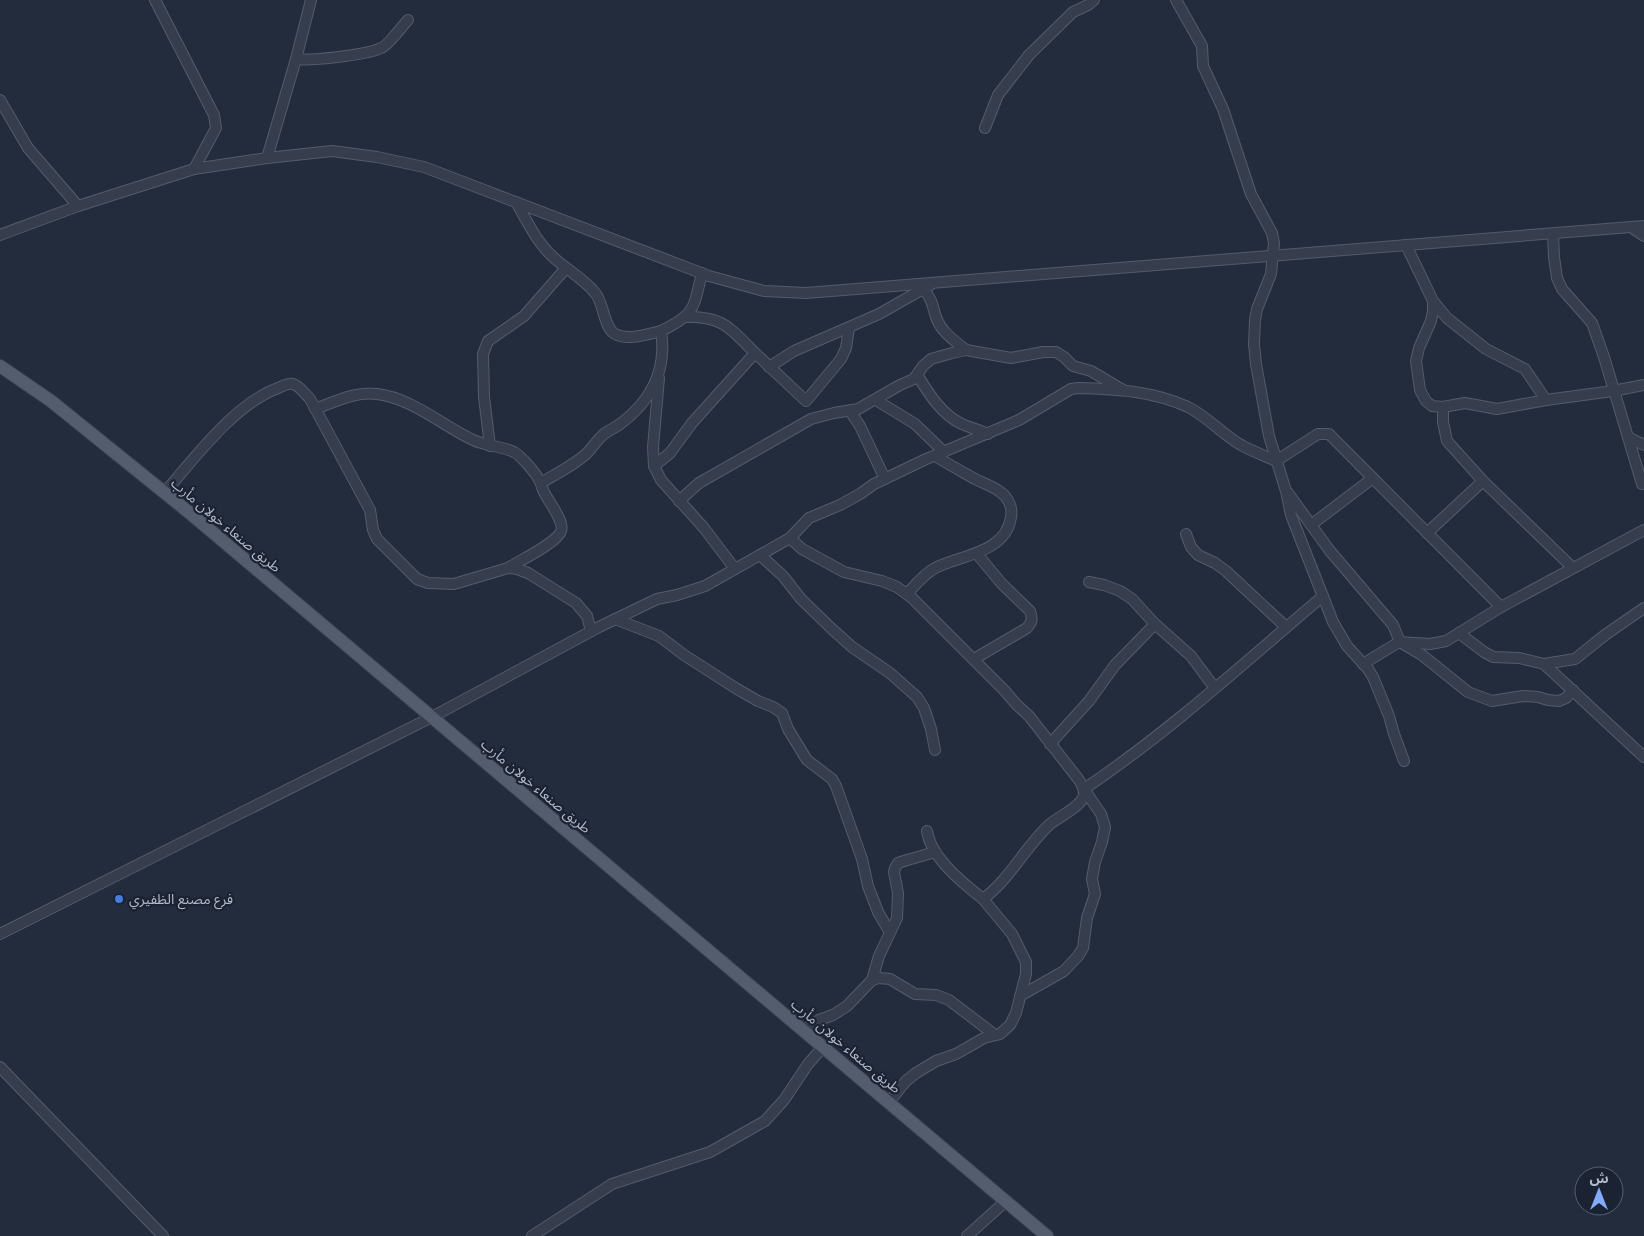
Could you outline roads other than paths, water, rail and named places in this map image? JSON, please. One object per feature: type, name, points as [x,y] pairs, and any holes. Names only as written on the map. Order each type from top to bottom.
[{"type":"main road","name":"طريق صنعاء خولان مأرب","points":[[0,366],[51,401],[164,493],[1047,1236]]},
{"type":"street","points":[[155,0],[214,114],[216,128],[194,169]]},
{"type":"street","points":[[267,158],[311,0]]},
{"type":"street","points":[[984,128],[998,95],[1030,55],[1069,15],[1094,0]]},
{"type":"street","points":[[1176,0],[1202,46],[1204,66],[1223,109],[1251,194],[1272,233],[1274,256],[1269,282],[1258,309],[1254,332],[1256,364],[1263,407],[1294,525],[1333,622],[1347,646],[1373,677],[1389,716],[1404,761]]},
{"type":"street","points":[[296,59],[306,61],[357,54],[382,48],[408,20]]},
{"type":"street","points":[[0,100],[28,148],[78,206]]},
{"type":"street","points":[[0,235],[78,206],[194,169],[332,151],[424,167],[702,274],[764,291],[806,293],[1644,226]]},
{"type":"street","points":[[516,202],[539,243],[595,293],[608,326],[613,333],[621,337],[661,331],[686,317],[694,306],[702,274]]},
{"type":"street","points":[[1631,227],[1644,236]]},
{"type":"street","points":[[1553,234],[1557,278],[1562,288],[1592,323],[1642,484]]},
{"type":"street","points":[[1406,245],[1433,301],[1446,318],[1486,349],[1525,369],[1546,400]]},
{"type":"street","points":[[490,446],[484,397],[483,354],[488,341],[524,316],[566,268]]},
{"type":"street","points":[[769,367],[794,351],[879,314],[933,283]]},
{"type":"street","points":[[923,288],[930,297],[941,328],[966,350]]},
{"type":"street","points":[[1433,301],[1431,321],[1419,348],[1416,361],[1420,390],[1426,401],[1432,406],[1443,407],[1465,403],[1497,409],[1644,385]]},
{"type":"street","points":[[686,317],[704,317],[717,320],[731,330],[806,402],[811,419]]},
{"type":"street","points":[[806,402],[841,359],[846,348],[849,328]]},
{"type":"street","points":[[661,331],[662,359],[653,447],[654,466],[661,480],[704,528],[735,569]]},
{"type":"street","points":[[679,501],[699,483],[811,419],[858,409],[918,376],[923,366],[931,359],[966,350],[1011,358],[1043,352],[1056,352],[1073,366],[1090,371],[1124,391]]},
{"type":"street","points":[[654,466],[670,453],[692,423],[754,353]]},
{"type":"street","points":[[541,483],[585,455],[604,434],[621,423],[638,407],[651,390],[659,375]]},
{"type":"street","points":[[918,376],[935,402],[948,415],[961,424],[988,434]]},
{"type":"street","points":[[164,493],[228,422],[246,406],[270,391],[294,384],[301,388],[315,409],[370,510],[373,530],[377,539],[417,579],[428,583],[454,584],[508,568],[545,546],[562,531],[561,523],[539,479],[514,452],[476,441],[455,431],[423,411],[378,394],[358,394],[315,409]]},
{"type":"street","points":[[0,934],[432,717],[615,619],[657,599],[705,586],[790,538],[810,518],[840,505],[874,484],[1019,420],[1071,389],[1124,391],[1150,394],[1169,399],[1205,417],[1241,445],[1276,461]]},
{"type":"street","points":[[876,400],[914,424],[955,468],[999,491],[1011,504],[1010,526],[998,541],[977,554],[934,568],[907,594]]},
{"type":"street","points":[[1443,407],[1442,422],[1447,441],[1483,481],[1572,567]]},
{"type":"street","points":[[850,411],[886,479]]},
{"type":"street","points":[[1276,461],[1318,434],[1329,434],[1501,607]]},
{"type":"street","points":[[1628,437],[1644,445]]},
{"type":"street","points":[[1312,525],[1372,478]]},
{"type":"street","points":[[1427,533],[1483,481]]},
{"type":"street","points":[[1286,491],[1330,551],[1393,625],[1400,642],[1422,655],[1468,692],[1492,701],[1523,696],[1559,701],[1566,698],[1573,690]]},
{"type":"street","points":[[1363,664],[1393,644],[1400,642],[1430,644],[1446,641],[1572,567],[1644,530]]},
{"type":"street","points":[[1186,534],[1191,547],[1198,555],[1226,571],[1286,627]]},
{"type":"street","points":[[790,538],[802,549],[844,572],[882,581],[897,587],[907,594],[1029,716],[1079,780],[1101,814],[1105,826],[1102,842],[1094,862],[1092,879],[1094,894],[1087,918],[1084,948],[1064,971],[1020,996]]},
{"type":"street","points":[[974,659],[1027,628],[1032,622],[1030,611],[1002,584],[977,554]]},
{"type":"street","points":[[760,555],[783,576],[800,599],[852,647],[890,673],[918,697],[928,722],[935,750]]},
{"type":"street","points":[[508,568],[528,574],[576,603],[587,616],[591,631]]},
{"type":"street","points":[[1089,582],[1120,591],[1132,599],[1155,624],[1191,656],[1214,687]]},
{"type":"street","points":[[1084,788],[1116,768],[1181,718],[1214,687],[1322,596]]},
{"type":"street","points":[[1459,633],[1493,658],[1519,658],[1544,664],[1575,659],[1644,608]]},
{"type":"street","points":[[615,619],[659,636],[736,689],[773,707],[782,714],[788,729],[807,760],[832,779],[836,786],[862,859],[868,886],[878,912],[889,931]]},
{"type":"street","points":[[1050,744],[1089,701],[1115,665],[1155,624]]},
{"type":"street","points":[[1544,664],[1644,757]]},
{"type":"street","points":[[983,899],[996,889],[1033,842],[1052,823],[1067,813],[1083,798],[1084,788]]},
{"type":"street","points":[[889,1102],[906,1081],[916,1073],[936,1061],[956,1054],[984,1038],[1000,1034],[1010,1025],[1016,1013],[1026,974],[1026,962],[1012,934],[983,899],[965,885],[936,852],[928,838],[927,831]]},
{"type":"street","points":[[804,1030],[847,1006],[872,980],[889,931],[897,918],[898,893],[895,868],[898,863],[904,860],[936,852]]},
{"type":"street","points":[[872,980],[879,978],[890,979],[915,994],[936,996],[949,1000],[995,1035]]},
{"type":"street","points":[[532,1236],[612,1184],[710,1152],[765,1121],[784,1100],[808,1064],[823,1047]]},
{"type":"street","points":[[0,1066],[164,1236]]},
{"type":"street","points":[[968,1236],[1006,1201]]},
{"type":"place","name":"فرع مصنع الظفيري","points":[[119,899]]}]
